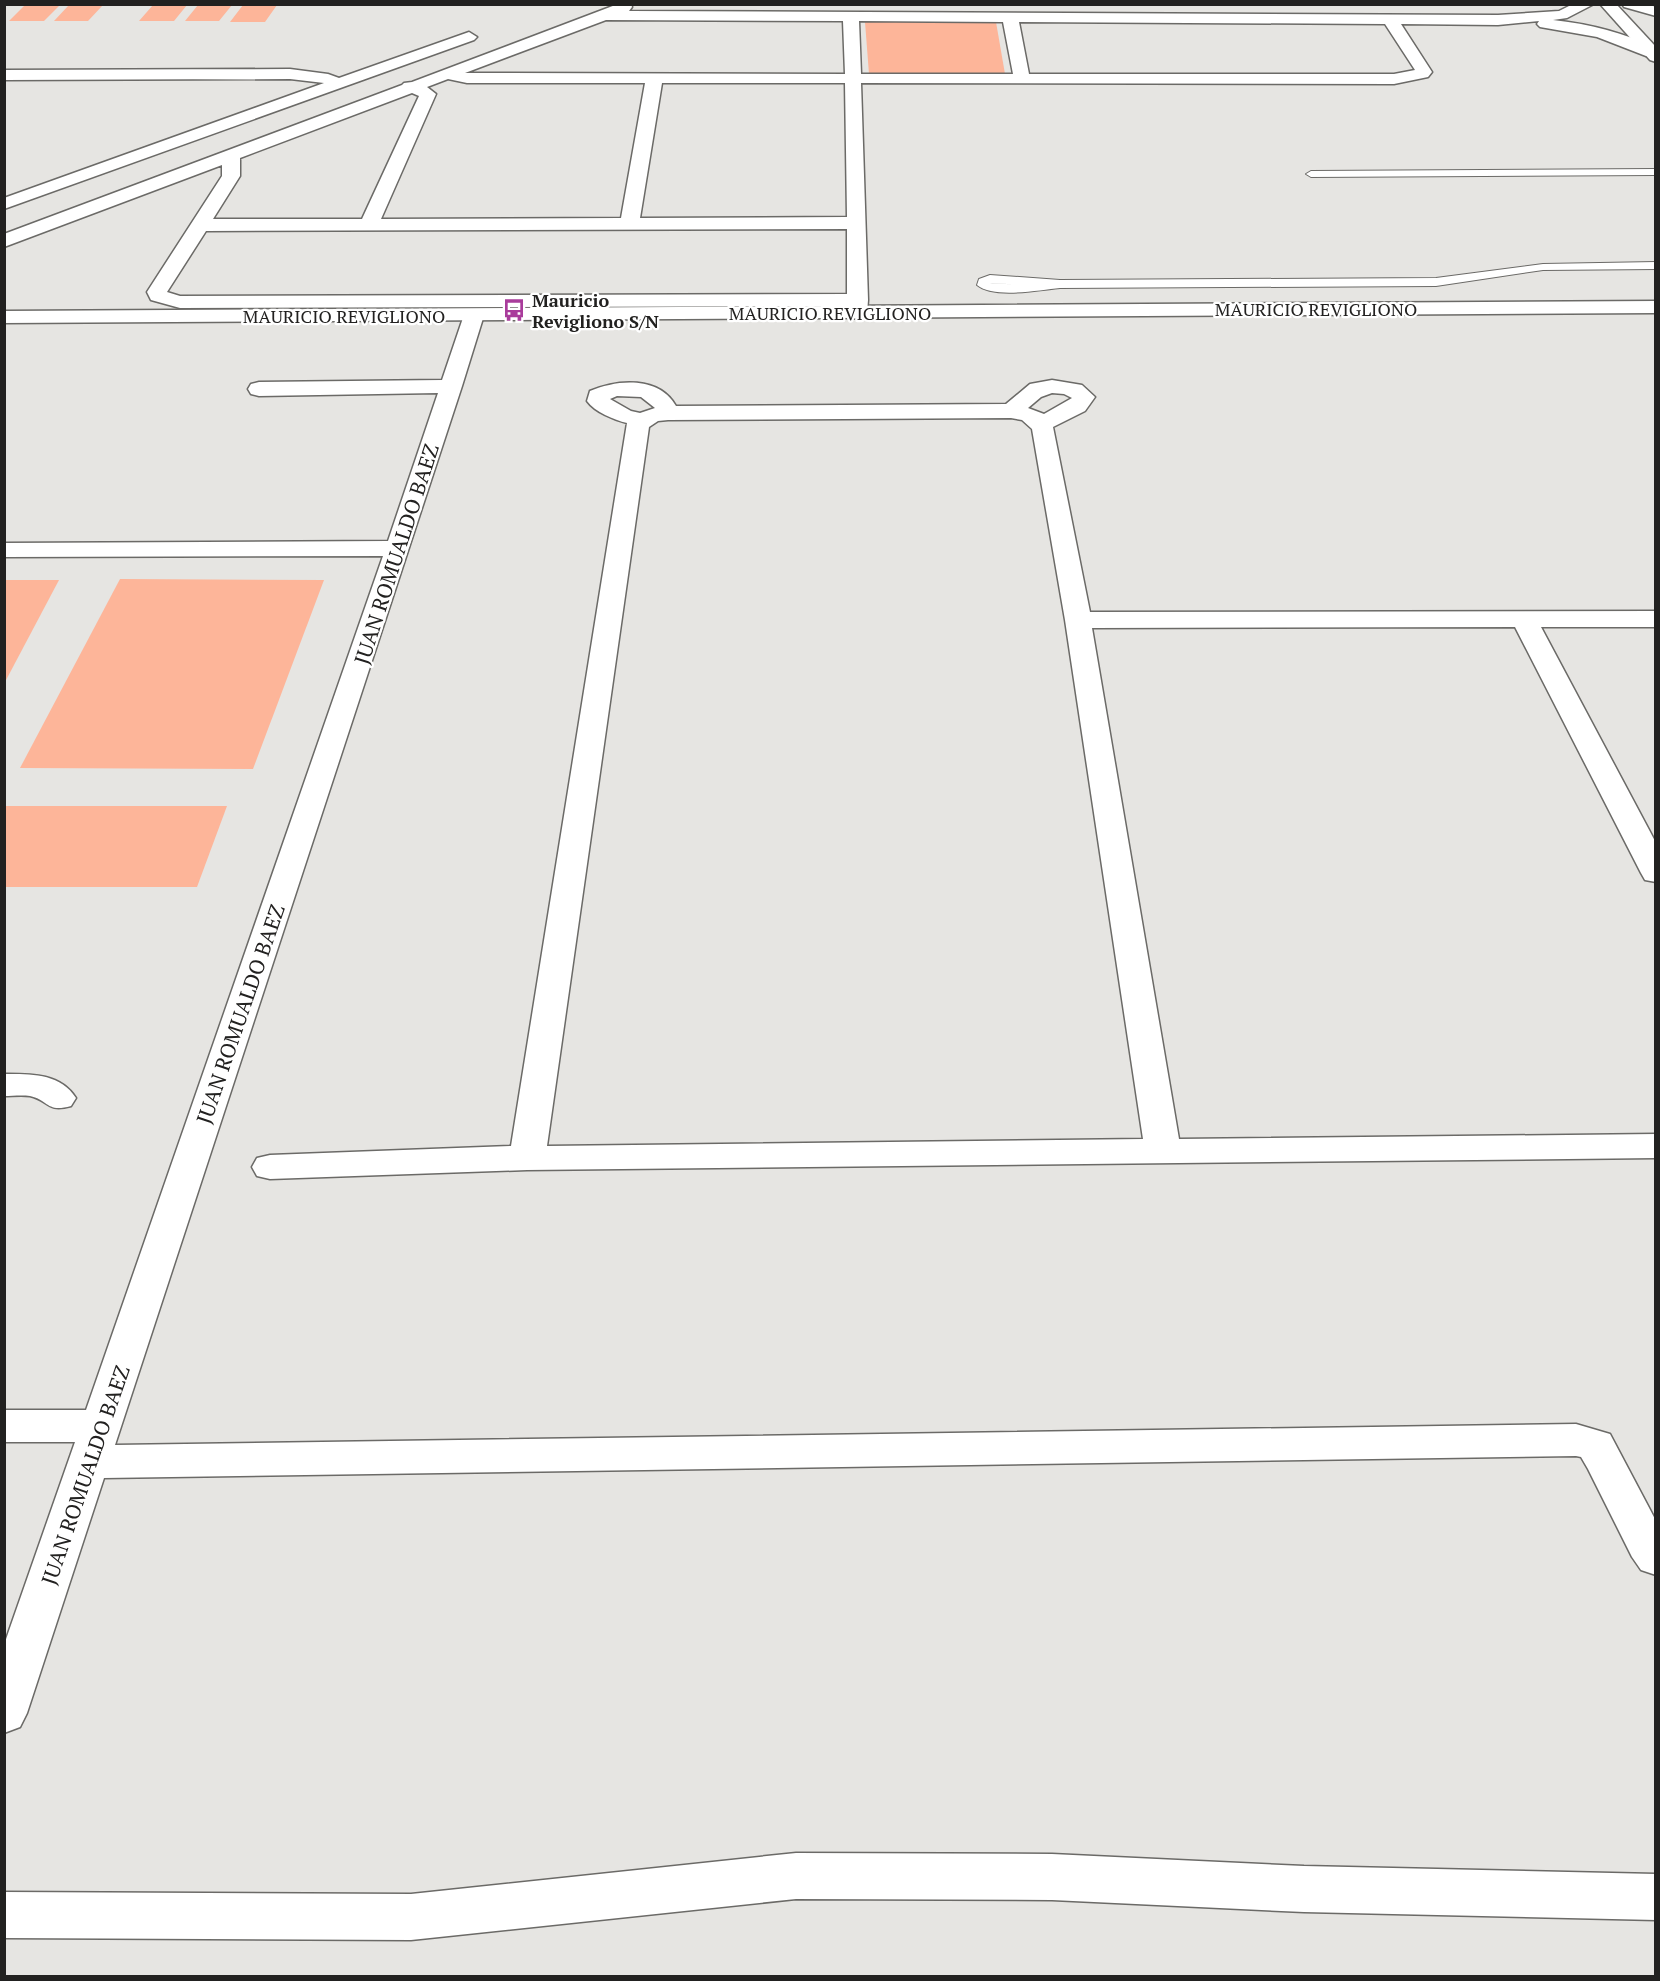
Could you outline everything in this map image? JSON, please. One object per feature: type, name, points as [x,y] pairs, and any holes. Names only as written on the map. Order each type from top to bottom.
[{"type":"street","points":[[4,241],[410,86],[633,4]]},
{"type":"street","points":[[1545,21],[1587,4]]},
{"type":"street","points":[[1607,4],[1654,52]]},
{"type":"street","points":[[1617,4],[1654,52]]},
{"type":"street","points":[[1629,4],[1656,12]]},
{"type":"street","points":[[604,15],[851,18],[1389,18],[1545,21],[1626,40],[1654,52]]},
{"type":"street","points":[[1010,17],[1022,79]]},
{"type":"street","points":[[231,155],[231,176],[157,292],[158,296],[180,302],[857,307],[851,18]]},
{"type":"street","points":[[444,74],[467,78],[853,80],[1394,79],[1422,74],[1424,72],[1389,18]]},
{"type":"street","points":[[4,204],[469,36]]},
{"type":"street","points":[[4,75],[290,74],[378,69]]},
{"type":"street","points":[[290,74],[328,79],[337,84]]},
{"type":"street","points":[[630,223],[654,79]]},
{"type":"street","points":[[369,224],[428,94],[410,86]]},
{"type":"street","points":[[199,225],[857,223]]},
{"type":"street","name":"MAURICIO REVIGLIONO","points":[[4,317],[474,315],[857,307],[1656,307]]},
{"type":"street","name":"JUAN ROMUALDO BAEZ","points":[[4,1713],[398,548],[474,315]]},
{"type":"street","points":[[259,389],[451,386]]},
{"type":"street","points":[[1011,411],[1038,389],[1063,387],[1075,390],[1084,397],[1076,407],[1041,424]]},
{"type":"street","points":[[642,420],[611,410],[598,400],[598,396],[614,389],[643,391],[666,405],[668,413]]},
{"type":"street","points":[[527,1158],[638,424],[652,415],[668,413],[1011,411],[1032,416],[1041,424],[1078,620],[1163,1152]]},
{"type":"street","points":[[4,550],[398,548]]},
{"type":"street","points":[[1524,619],[1656,873]]},
{"type":"street","points":[[1078,620],[1656,619]]},
{"type":"street","points":[[4,1085],[38,1085],[59,1098]]},
{"type":"street","points":[[270,1167],[527,1158],[1656,1146]]},
{"type":"street","points":[[4,1426],[95,1445]]},
{"type":"street","points":[[4,1450],[95,1445],[1576,1440],[1595,1445],[1606,1461],[1643,1540],[1656,1558]]},
{"type":"street","points":[[4,1915],[411,1917],[796,1876],[1052,1877],[1304,1889],[1656,1897]]},
{"type":"lane","points":[[1311,174],[1656,172]]},
{"type":"lane","points":[[1060,284],[1013,288],[983,285],[983,282],[990,279],[1060,284],[1436,282],[1543,267],[1656,265]]},
{"type":"shaded area","points":[[26,4],[60,5],[44,21],[9,21]]},
{"type":"shaded area","points":[[69,5],[103,5],[88,21],[54,21]]},
{"type":"shaded area","points":[[153,5],[187,5],[174,21],[139,21]]},
{"type":"shaded area","points":[[198,5],[232,5],[219,21],[185,21]]},
{"type":"shaded area","points":[[243,5],[277,5],[265,22],[230,22]]},
{"type":"shaded area","points":[[865,22],[996,22],[1005,74],[869,74]]},
{"type":"shaded area","points":[[120,579],[324,580],[253,769],[20,768]]},
{"type":"shaded area","points":[[4,580],[59,580],[5,682]]},
{"type":"shaded area","points":[[5,806],[227,806],[197,887],[5,887]]},
{"type":"place","name":"Mauricio Revigliono S/N","points":[[514,310]]}]
